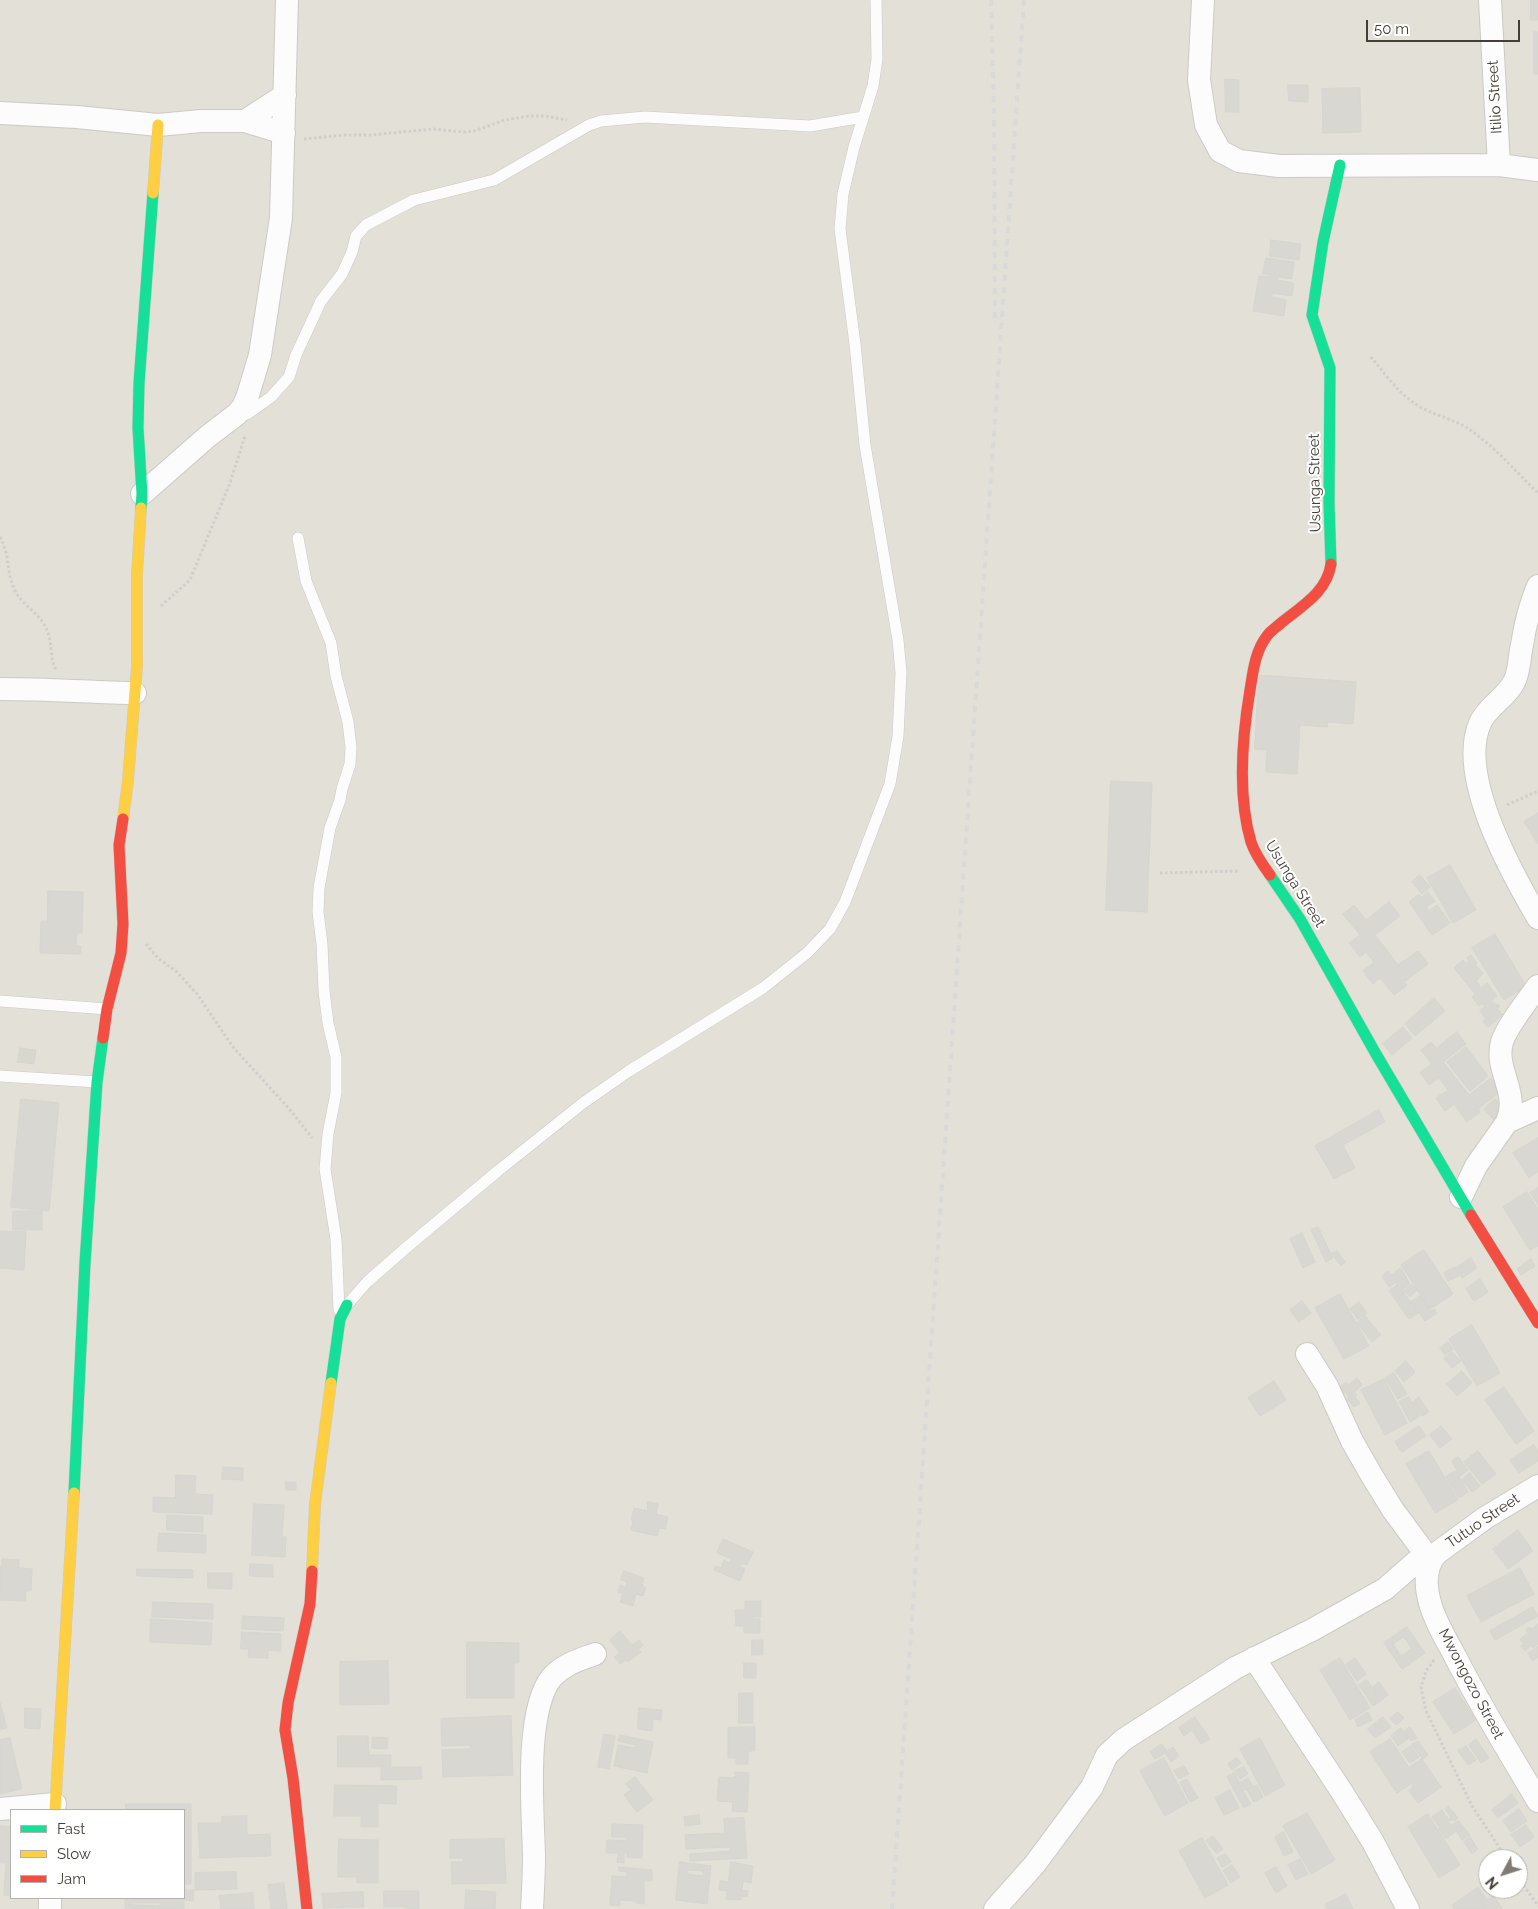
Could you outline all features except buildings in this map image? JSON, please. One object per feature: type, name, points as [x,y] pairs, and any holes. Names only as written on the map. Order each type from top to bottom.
[{"type":"street","points":[[142,494],[207,437],[238,414],[248,394],[260,355],[281,218],[287,0]]},
{"type":"street","points":[[1203,0],[1199,80],[1206,125],[1220,151],[1239,161],[1279,166],[1499,165],[1538,170]]},
{"type":"street","name":"Itilio Street","points":[[1490,0],[1499,165]]},
{"type":"street","points":[[245,121],[285,95]]},
{"type":"street","points":[[0,113],[77,117],[158,125],[201,121],[245,121],[284,135]]},
{"type":"street","points":[[0,1809],[55,1807],[97,1082],[107,1009],[121,953],[123,924],[119,845],[128,781],[135,693],[137,575],[142,494],[138,428],[139,383],[158,125]]},
{"type":"street","name":"Usunga Street","points":[[1340,165],[1323,242],[1312,315],[1330,368],[1329,493],[1332,546],[1329,576],[1327,582],[1317,594],[1266,634],[1254,665],[1246,714],[1242,758],[1245,809],[1251,842],[1258,858],[1300,920],[1376,1054],[1538,1323]]},
{"type":"street","points":[[1538,586],[1526,624],[1514,683],[1487,711],[1477,733],[1474,747],[1480,790],[1487,816],[1499,844],[1538,918]]},
{"type":"street","points":[[0,688],[135,693]]},
{"type":"street","points":[[1462,1197],[1476,1166],[1511,1114],[1512,1102],[1501,1056],[1502,1042],[1538,986]]},
{"type":"street","points":[[1507,1122],[1538,1108]]},
{"type":"street","points":[[307,1909],[293,1778],[285,1730],[288,1703],[310,1604],[315,1504],[340,1319],[347,1305]]},
{"type":"street","points":[[1306,1354],[1327,1386],[1352,1441],[1372,1476],[1393,1510],[1428,1557]]},
{"type":"street","name":"Tutuo Street","points":[[995,1909],[1035,1864],[1092,1787],[1107,1755],[1112,1749],[1235,1668],[1365,1601],[1469,1529],[1536,1486]]},
{"type":"street","name":"Mwongozo Street","points":[[1428,1557],[1426,1581],[1430,1604],[1448,1644],[1492,1725],[1538,1801]]},
{"type":"street","points":[[532,1909],[534,1859],[533,1752],[536,1720],[543,1692],[552,1678],[565,1666],[595,1654]]},
{"type":"street","points":[[1254,1658],[1373,1842],[1408,1909]]},
{"type":"lane","points":[[347,1305],[367,1282],[407,1247],[583,1102],[629,1071],[763,988],[807,953],[830,929],[845,902],[890,784],[898,736],[901,673],[898,640],[865,445],[855,344],[840,229],[843,194],[854,147],[873,86],[877,58],[876,0]]},
{"type":"lane","points":[[247,414],[271,397],[289,377],[296,355],[321,301],[342,274],[356,236],[366,225],[414,200],[494,180],[589,125],[601,121],[645,117],[810,126],[863,117]]},
{"type":"lane","points":[[298,538],[306,581],[331,643],[336,676],[348,722],[351,747],[350,764],[330,828],[318,888],[324,991],[328,1023],[336,1057],[337,1074],[326,1159],[326,1181],[336,1239],[340,1319]]},
{"type":"lane","points":[[0,1001],[107,1009]]},
{"type":"lane","points":[[0,1076],[97,1082]]},
{"type":"path","points":[[284,135],[315,138],[433,129],[462,132],[474,131],[505,120],[528,116],[545,116],[589,125]]},
{"type":"path","points":[[1371,357],[1388,378],[1412,402],[1464,426],[1499,454],[1538,493]]},
{"type":"path","points":[[156,612],[187,584],[196,569],[230,483],[250,424],[247,414]]},
{"type":"path","points":[[0,537],[8,555],[8,569],[13,587],[21,600],[46,628],[52,663],[64,689]]},
{"type":"path","points":[[1487,816],[1538,791]]},
{"type":"path","points":[[1160,873],[1230,871],[1268,873]]},
{"type":"path","points":[[123,924],[132,930],[158,958],[177,972],[197,994],[233,1047],[292,1112],[326,1159]]},
{"type":"path","points":[[1448,1644],[1426,1671],[1421,1687],[1426,1711],[1472,1806],[1500,1849]]},
{"type":"path","points":[[1528,1892],[1538,1906]]},
{"type":"shaded area","points":[[0,0],[1538,0],[1538,1909],[0,1909]]},
{"type":"railway","points":[[991,0],[994,110],[995,320]]},
{"type":"railway","points":[[892,1909],[1024,0]]},
{"type":"traffic: fast","points":[[1331,564],[1329,503],[1330,368],[1312,315],[1323,242],[1340,165]]},
{"type":"traffic: fast","points":[[141,508],[142,494],[138,428],[139,383],[153,193]]},
{"type":"traffic: fast","points":[[1270,875],[1300,919],[1376,1054],[1471,1215]]},
{"type":"traffic: fast","points":[[74,1493],[85,1263],[97,1082],[103,1038]]},
{"type":"traffic: fast","points":[[331,1383],[340,1319],[347,1305]]},
{"type":"traffic: slow","points":[[153,193],[158,125]]},
{"type":"traffic: slow","points":[[123,819],[128,781],[137,666],[137,575],[141,508]]},
{"type":"traffic: slow","points":[[312,1571],[315,1504],[331,1383]]},
{"type":"traffic: slow","points":[[55,1809],[74,1493]]},
{"type":"traffic: jam","points":[[1270,875],[1259,859],[1251,842],[1242,785],[1247,708],[1254,669],[1257,655],[1268,634],[1312,598],[1324,583],[1329,574],[1331,564]]},
{"type":"traffic: jam","points":[[103,1038],[107,1009],[121,953],[123,924],[119,845],[123,819]]},
{"type":"traffic: jam","points":[[1471,1215],[1538,1323]]},
{"type":"traffic: jam","points":[[307,1909],[293,1778],[285,1730],[288,1703],[310,1604],[312,1571]]}]
